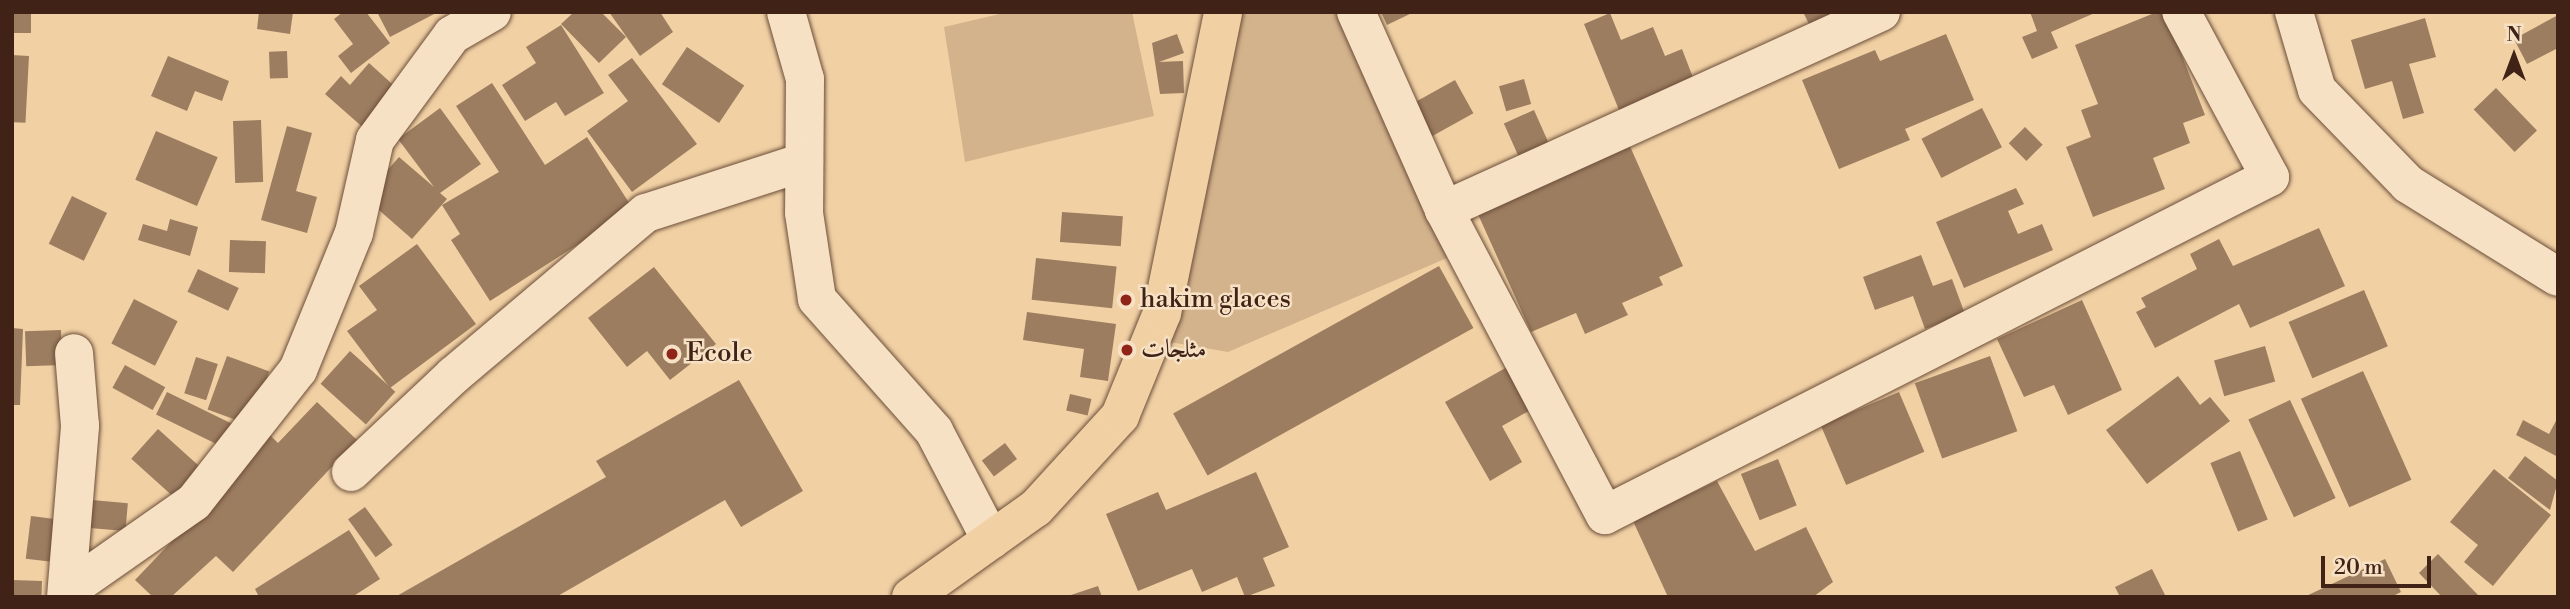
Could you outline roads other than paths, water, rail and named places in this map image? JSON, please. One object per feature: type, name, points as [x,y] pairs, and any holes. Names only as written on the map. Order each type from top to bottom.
[{"type":"main road","points":[[911,597],[1036,508],[1120,416],[1162,313],[1223,12]]},
{"type":"street","points":[[66,594],[194,502],[298,370],[354,233],[375,140],[452,35],[492,12]]},
{"type":"street","points":[[786,12],[805,79],[804,213],[817,299],[934,431],[992,540]]},
{"type":"street","points":[[1356,12],[1444,210],[1605,515],[2270,177],[2181,12]]},
{"type":"street","points":[[1444,210],[1881,12]]},
{"type":"street","points":[[2294,12],[2317,90],[2408,184],[2558,277]]},
{"type":"street","points":[[351,472],[454,375],[646,213],[804,162]]},
{"type":"street","points":[[66,594],[80,426],[74,353]]},
{"type":"place","name":"hakim glaces","points":[[1126,300]]},
{"type":"place","name":"مثلجات","points":[[1127,350]]},
{"type":"place","name":"Ecole","points":[[672,354]]}]
